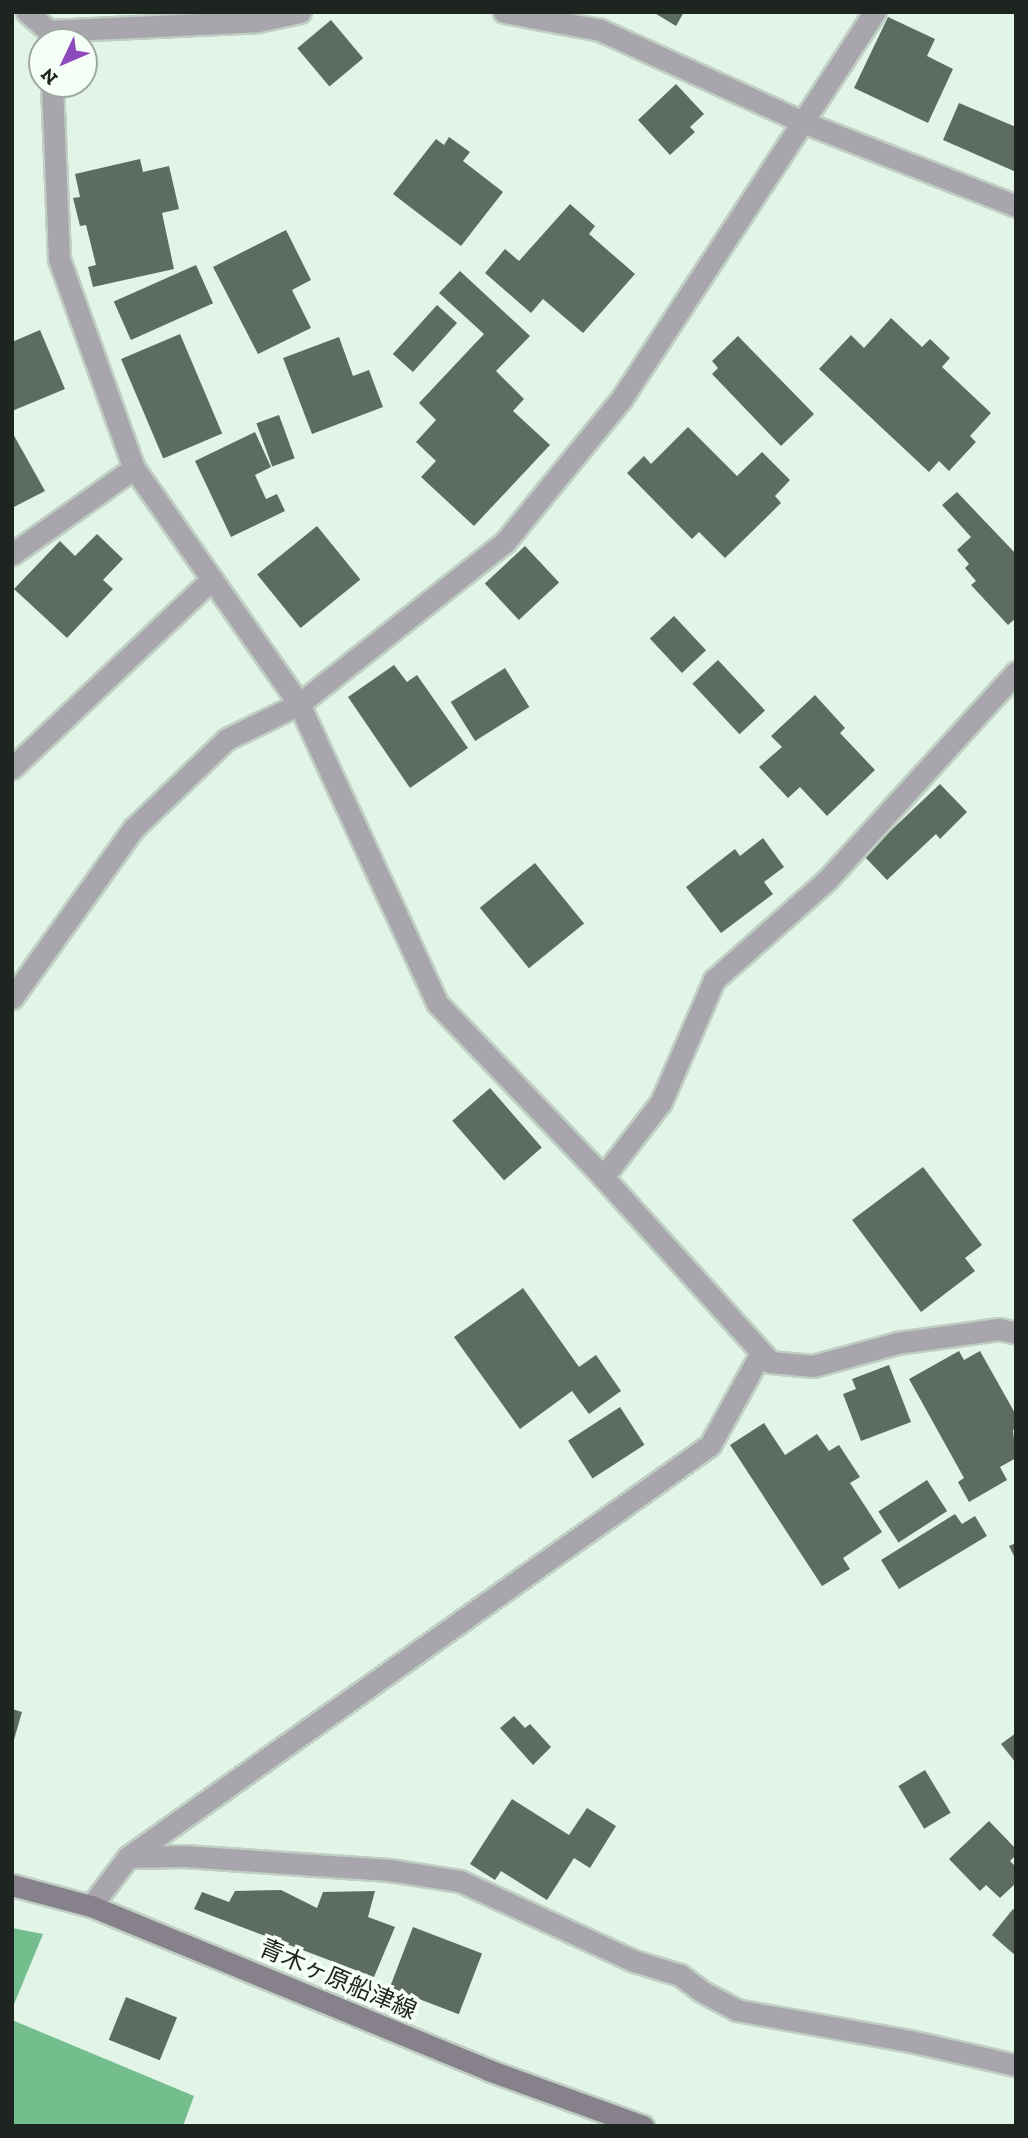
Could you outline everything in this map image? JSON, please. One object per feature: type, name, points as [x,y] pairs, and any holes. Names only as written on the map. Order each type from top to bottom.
[{"type":"main road","name":"青木ヶ原船津線","points":[[12,1885],[91,1906],[488,2070],[643,2126]]},
{"type":"street","points":[[27,12],[42,28]]},
{"type":"street","points":[[98,32],[258,21],[300,12]]},
{"type":"street","points":[[504,12],[606,21],[803,122],[1016,206]]},
{"type":"street","points":[[12,999],[133,829],[227,739],[299,704],[505,542],[622,398],[875,12]]},
{"type":"street","points":[[53,98],[60,259],[134,468],[299,704],[437,1003],[603,1177],[770,1362],[813,1366],[897,1343],[999,1329],[1016,1333]]},
{"type":"street","points":[[12,554],[134,468]]},
{"type":"street","points":[[12,768],[212,579]]},
{"type":"street","points":[[603,1177],[662,1102],[713,980],[827,880],[1016,672]]},
{"type":"street","points":[[91,1906],[128,1857],[710,1445],[761,1353]]},
{"type":"street","points":[[128,1857],[184,1856],[389,1870],[460,1881],[634,1961],[680,1975],[701,1992],[736,2010],[911,2041],[1016,2065]]},
{"type":"green space","points":[[12,1928],[43,1934],[12,2009]]},
{"type":"green space","points":[[12,2020],[194,2096],[183,2126],[12,2126]]},
{"type":"building","points":[[653,12],[684,12],[676,26]]},
{"type":"building","points":[[888,17],[935,39],[927,56],[953,69],[928,123],[854,88]]},
{"type":"building","points":[[331,20],[363,58],[329,87],[297,48]]},
{"type":"building","points":[[676,84],[704,114],[690,127],[695,132],[670,155],[638,120]]},
{"type":"building","points":[[959,103],[1016,127],[1016,172],[943,140]]},
{"type":"building","points":[[449,137],[470,152],[463,161],[503,192],[461,246],[393,194],[436,139],[444,145]]},
{"type":"building","points":[[140,159],[143,172],[169,166],[179,209],[162,213],[174,269],[93,287],[88,267],[96,265],[86,225],[80,226],[73,198],[80,197],[75,174]]},
{"type":"building","points":[[570,204],[595,226],[589,234],[635,274],[583,333],[543,299],[531,313],[485,273],[505,249],[519,261]]},
{"type":"building","points":[[286,230],[311,280],[292,290],[311,328],[258,354],[213,267]]},
{"type":"building","points":[[196,265],[213,303],[131,340],[114,302]]},
{"type":"building","points":[[460,271],[530,336],[496,371],[524,399],[513,411],[550,445],[474,526],[421,477],[436,461],[416,442],[436,420],[419,403],[484,334],[439,293]]},
{"type":"building","points":[[437,305],[457,323],[413,372],[393,354]]},
{"type":"building","points":[[891,318],[922,347],[930,339],[950,358],[942,367],[991,413],[970,436],[976,442],[949,471],[939,461],[929,472],[819,369],[851,335],[864,348]]},
{"type":"building","points":[[40,330],[65,389],[12,411],[12,342]]},
{"type":"building","points":[[180,334],[222,433],[163,458],[121,359]]},
{"type":"building","points":[[738,336],[814,414],[781,446],[712,374],[718,368],[712,361]]},
{"type":"building","points":[[339,337],[353,376],[369,370],[383,407],[312,434],[283,358]]},
{"type":"building","points":[[279,415],[295,458],[272,466],[256,423]]},
{"type":"building","points":[[688,427],[737,476],[762,452],[790,480],[775,496],[781,503],[725,558],[699,532],[692,539],[627,473],[644,456],[651,464]]},
{"type":"building","points":[[12,432],[45,491],[12,508]]},
{"type":"building","points":[[255,432],[271,467],[255,475],[266,499],[277,494],[285,511],[231,537],[195,461]]},
{"type":"building","points":[[957,492],[1016,554],[1016,618],[1008,625],[971,585],[976,581],[965,568],[969,564],[957,550],[971,537],[942,505]]},
{"type":"building","points":[[317,526],[360,580],[301,628],[257,574]]},
{"type":"building","points":[[97,534],[123,559],[103,580],[113,589],[67,638],[14,589],[60,541],[75,556]]},
{"type":"building","points":[[525,546],[559,583],[519,620],[485,584]]},
{"type":"building","points":[[674,616],[706,650],[682,673],[650,639]]},
{"type":"building","points":[[718,660],[765,710],[739,734],[692,684]]},
{"type":"building","points":[[394,665],[407,682],[417,675],[468,748],[410,788],[348,697]]},
{"type":"building","points":[[505,668],[529,707],[475,741],[451,702]]},
{"type":"building","points":[[815,695],[845,728],[840,733],[875,770],[827,816],[800,787],[788,798],[759,767],[782,747],[771,736]]},
{"type":"building","points":[[940,784],[967,812],[940,839],[936,834],[887,880],[864,856]]},
{"type":"building","points":[[763,838],[784,867],[764,882],[773,894],[721,933],[686,887],[735,849],[740,856]]},
{"type":"building","points":[[535,863],[584,924],[529,968],[480,908]]},
{"type":"building","points":[[490,1088],[542,1148],[504,1180],[452,1121]]},
{"type":"building","points":[[923,1167],[982,1245],[965,1258],[975,1271],[921,1312],[852,1220]]},
{"type":"building","points":[[523,1288],[579,1367],[596,1355],[621,1391],[589,1414],[572,1391],[520,1429],[454,1337]]},
{"type":"building","points":[[959,1351],[964,1360],[980,1351],[1016,1415],[1016,1429],[1013,1430],[1016,1458],[1000,1467],[1007,1480],[969,1502],[958,1482],[964,1478],[909,1379]]},
{"type":"building","points":[[889,1365],[911,1422],[861,1441],[843,1394],[856,1389],[852,1379]]},
{"type":"building","points":[[620,1407],[645,1445],[593,1479],[568,1441]]},
{"type":"building","points":[[764,1423],[785,1455],[817,1434],[829,1451],[839,1445],[860,1477],[850,1483],[882,1532],[843,1558],[850,1569],[822,1586],[730,1445]]},
{"type":"building","points":[[927,1480],[947,1511],[899,1543],[878,1512]]},
{"type":"building","points":[[955,1514],[962,1524],[975,1516],[987,1536],[899,1589],[881,1560]]},
{"type":"building","points":[[1016,1543],[1016,1560],[1009,1546]]},
{"type":"building","points":[[12,1709],[22,1712],[13,1743],[12,1743]]},
{"type":"building","points":[[514,1716],[525,1728],[530,1724],[551,1747],[533,1765],[500,1728]]},
{"type":"building","points":[[1016,1733],[1016,1763],[1001,1744]]},
{"type":"building","points":[[925,1770],[951,1813],[924,1829],[898,1786]]},
{"type":"building","points":[[512,1799],[569,1835],[587,1808],[616,1826],[590,1868],[574,1858],[547,1900],[501,1871],[495,1880],[470,1864]]},
{"type":"building","points":[[989,1821],[1016,1849],[1016,1855],[1010,1861],[1016,1867],[1016,1883],[1000,1898],[986,1885],[980,1891],[949,1859]]},
{"type":"building","points":[[281,1890],[317,1908],[323,1892],[375,1891],[368,1917],[395,1927],[374,1977],[194,1909],[202,1892],[229,1902],[235,1891]]},
{"type":"building","points":[[1013,1909],[1016,1911],[1016,1956],[992,1935]]},
{"type":"building","points":[[413,1927],[482,1954],[459,2014],[390,1988]]},
{"type":"building","points":[[126,1997],[177,2018],[160,2060],[109,2040]]}]
